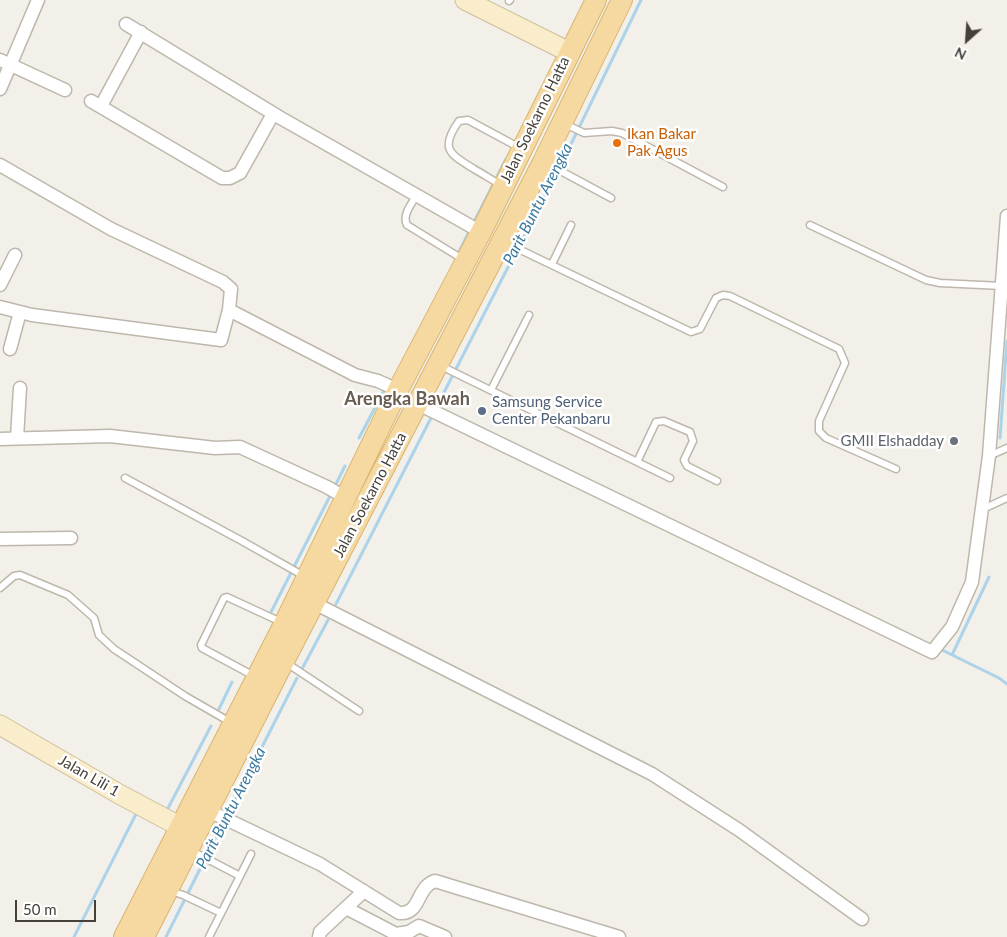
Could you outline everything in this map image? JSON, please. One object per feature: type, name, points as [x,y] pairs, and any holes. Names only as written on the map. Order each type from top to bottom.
[{"type":"main road","name":"Jalan Soekarno Hatta","points":[[124,937],[169,821],[233,724],[284,624],[394,388],[466,261],[476,230],[562,49],[596,0]]},
{"type":"main road","name":"Jalan Soekarno Hatta","points":[[144,937],[180,894],[195,852],[221,816],[284,661],[418,404],[444,368],[568,126],[622,0]]},
{"type":"street","points":[[0,89],[6,63],[38,0]]},
{"type":"street","points":[[465,0],[562,49]]},
{"type":"street","points":[[126,24],[273,114],[476,230]]},
{"type":"street","points":[[141,32],[96,103],[222,178],[230,178],[240,173],[273,114]]},
{"type":"street","points":[[6,63],[65,90]]},
{"type":"street","points":[[0,165],[111,229],[228,285],[231,289],[229,310],[221,340],[26,314],[0,307]]},
{"type":"street","points":[[418,404],[936,648],[952,628],[972,582],[989,456],[1007,216]]},
{"type":"street","points":[[0,285],[15,254]]},
{"type":"street","points":[[229,310],[355,375],[378,381],[394,388]]},
{"type":"street","points":[[10,349],[26,314]]},
{"type":"street","points":[[16,438],[20,388]]},
{"type":"street","points":[[0,439],[110,436],[215,448],[240,447],[343,496]]},
{"type":"street","points":[[0,539],[70,538]]},
{"type":"street","points":[[314,602],[652,774],[738,830],[862,918]]},
{"type":"street","name":"Jalan Lili 1","points":[[0,725],[169,821]]},
{"type":"street","points":[[221,816],[320,864],[399,913],[403,914],[414,909],[425,886],[434,881],[619,937]]},
{"type":"street","points":[[319,937],[320,932],[364,892]]},
{"type":"street","points":[[346,908],[396,934],[409,932],[419,926],[445,937]]},
{"type":"lane","points":[[498,183],[452,154],[449,149],[454,128],[459,121],[468,120],[517,146]]},
{"type":"lane","points":[[568,126],[584,133],[618,132],[723,187]]},
{"type":"lane","points":[[548,164],[611,198]]},
{"type":"lane","points":[[416,196],[405,216],[407,225],[466,261]]},
{"type":"lane","points":[[552,264],[571,225]]},
{"type":"lane","points":[[810,225],[926,280],[940,283],[1002,286]]},
{"type":"lane","points":[[508,243],[691,332],[700,329],[716,298],[724,295],[730,296],[839,349],[845,364],[819,422],[819,431],[826,438],[896,469]]},
{"type":"lane","points":[[491,390],[529,315]]},
{"type":"lane","points":[[444,368],[670,478]]},
{"type":"lane","points":[[637,462],[656,422],[664,421],[690,432],[693,441],[684,460],[687,466],[717,481]]},
{"type":"lane","points":[[989,456],[1007,448]]},
{"type":"lane","points":[[125,478],[305,576]]},
{"type":"lane","points":[[981,510],[1007,498]]},
{"type":"lane","points":[[0,588],[14,576],[20,575],[68,595],[94,618],[99,635],[114,649],[185,696],[233,724]]},
{"type":"lane","points":[[256,678],[202,648],[201,645],[224,598],[227,597],[284,624]]},
{"type":"lane","points":[[284,661],[360,711]]},
{"type":"lane","points":[[195,852],[240,876]]},
{"type":"lane","points":[[209,937],[251,854]]},
{"type":"lane","points":[[180,894],[221,913]]},
{"type":"waterway","name":"Parit Buntu Arengka","points":[[436,408],[573,140],[641,0]]},
{"type":"waterway","name":"Parit Buntu Arengka","points":[[473,224],[506,159]]},
{"type":"waterway","name":"Parit Buntu Arengka","points":[[457,256],[470,230]]},
{"type":"waterway","points":[[1000,438],[1007,341]]},
{"type":"waterway","name":"Parit Buntu Arengka","points":[[359,438],[386,387]]},
{"type":"waterway","name":"Parit Buntu Arengka","points":[[336,604],[432,416]]},
{"type":"waterway","name":"Parit Buntu Arengka","points":[[334,488],[345,466]]},
{"type":"waterway","name":"Parit Buntu Arengka","points":[[270,614],[331,494]]},
{"type":"waterway","points":[[952,655],[989,577]]},
{"type":"waterway","name":"Parit Buntu Arengka","points":[[302,669],[328,620]]},
{"type":"waterway","points":[[940,649],[999,678],[1007,684]]},
{"type":"waterway","name":"Parit Buntu Arengka","points":[[227,816],[297,678]]},
{"type":"waterway","name":"Parit Buntu Arengka","points":[[219,709],[232,682]]},
{"type":"waterway","name":"Parit Buntu Arengka","points":[[166,812],[211,726]]},
{"type":"waterway","name":"Parit Buntu Arengka","points":[[74,937],[136,814],[138,814]]},
{"type":"waterway","name":"Parit Buntu Arengka","points":[[166,937],[224,821]]},
{"type":"place","name":"Ikan Bakar Pak Agus","points":[[617,143]]},
{"type":"place","name":"Samsung Service Center Pekanbaru","points":[[482,411]]},
{"type":"place","name":"GMII Elshadday","points":[[954,441]]},
{"type":"district","name":"Arengka Bawah","points":[[407,399]]}]
